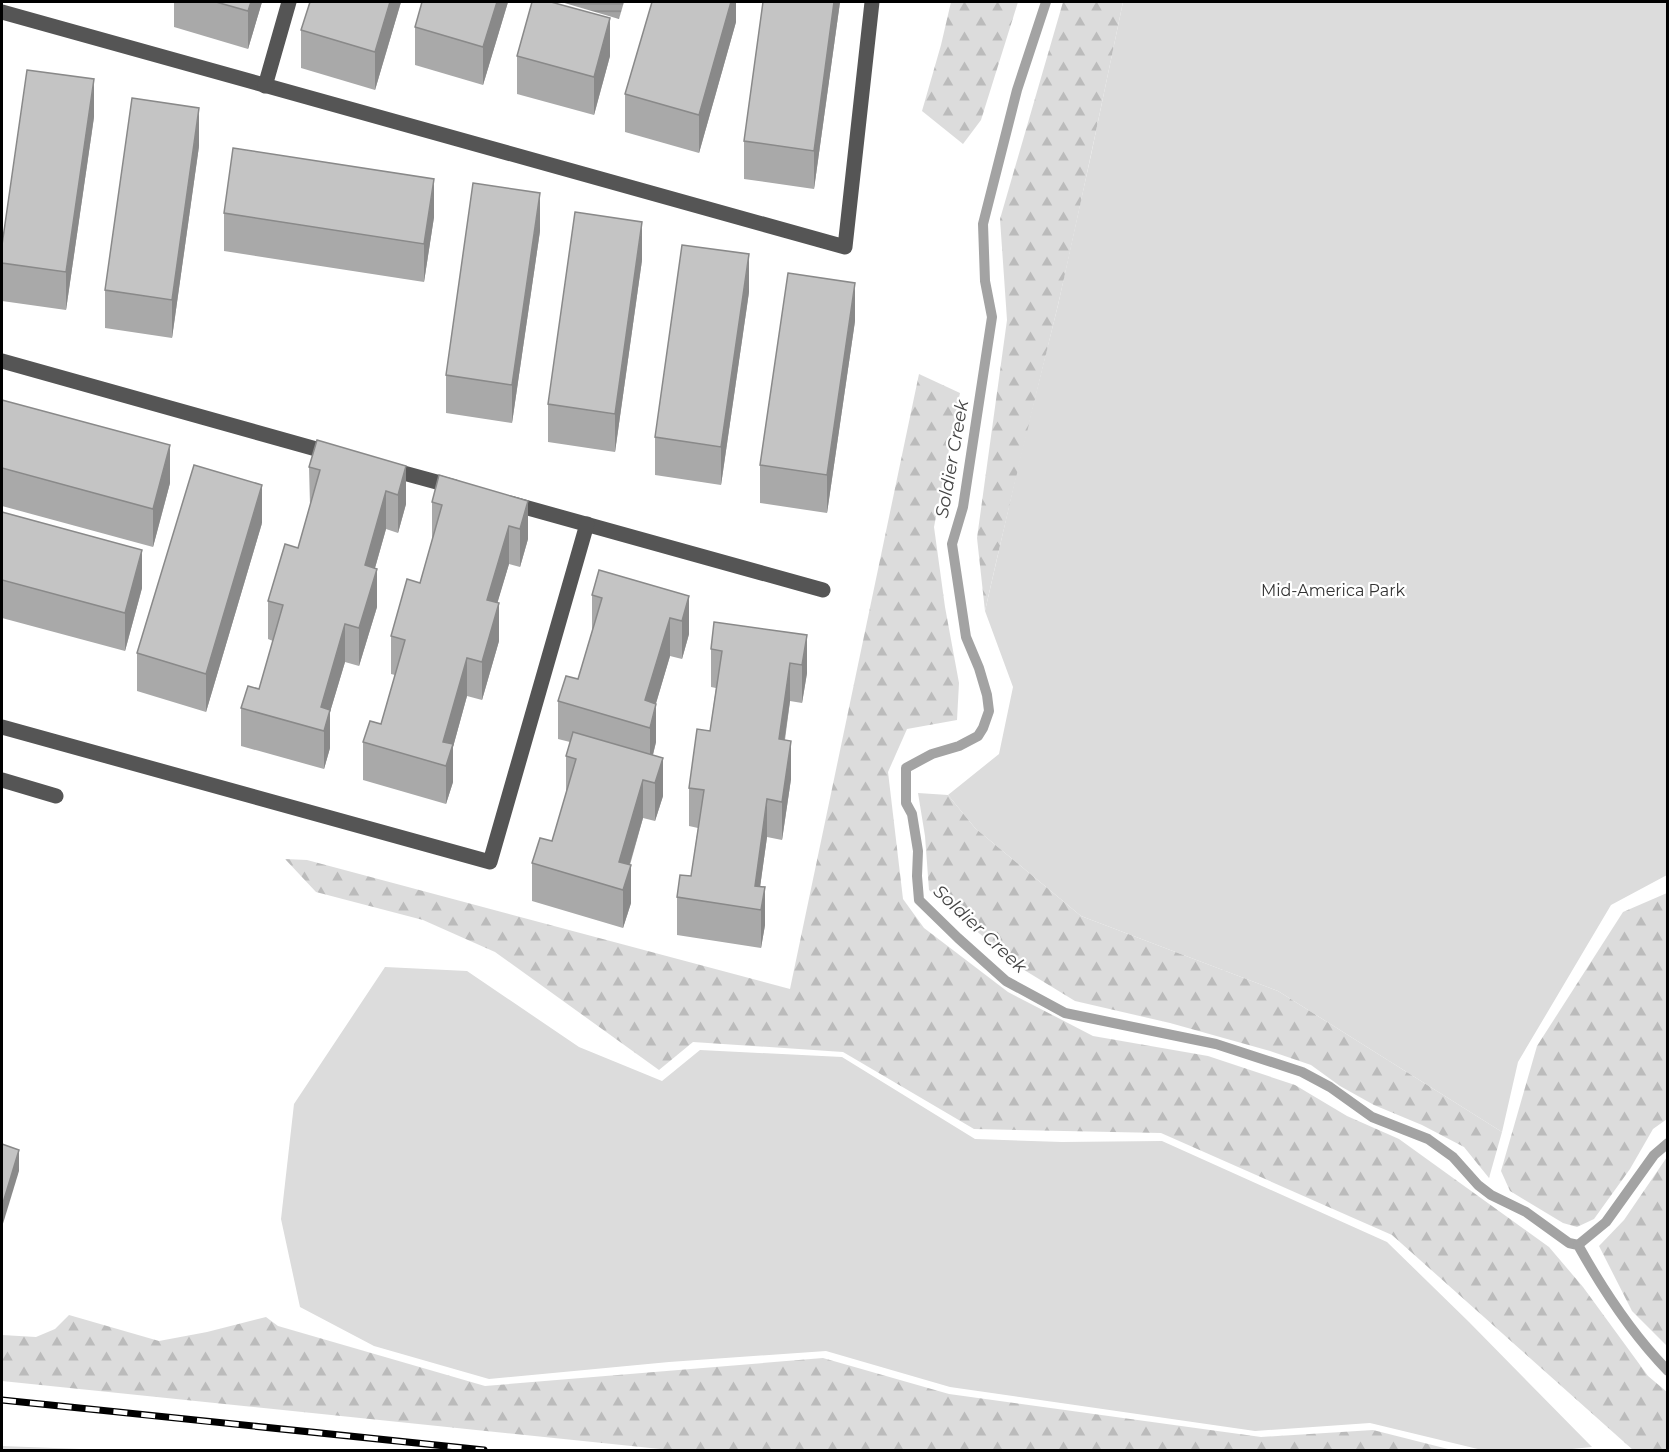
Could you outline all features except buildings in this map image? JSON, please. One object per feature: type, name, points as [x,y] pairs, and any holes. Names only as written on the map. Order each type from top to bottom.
[{"type":"street","points":[[265,86],[289,2]]},
{"type":"street","points":[[2,12],[845,247],[872,2]]},
{"type":"street","points":[[2,361],[346,457]]},
{"type":"street","points":[[381,467],[472,492]]},
{"type":"street","points":[[495,499],[823,590]]},
{"type":"street","points":[[2,727],[490,862],[587,524]]},
{"type":"street","points":[[2,780],[56,796]]},
{"type":"green space","points":[[951,2],[1018,2],[981,120],[963,144],[922,111]]},
{"type":"green space","points":[[1063,2],[1123,2],[1058,305],[985,611],[977,538],[1007,320],[1000,219]]},
{"type":"green space","name":"Mid-America Park","points":[[1123,2],[1667,2],[1667,875],[1611,905],[1518,1062],[1502,1132],[1278,991],[1081,916],[975,828],[948,795],[999,754],[1013,687],[985,611],[1058,305]]},
{"type":"green space","points":[[919,374],[960,393],[934,527],[959,683],[957,720],[907,729],[888,772],[903,899],[924,928],[1008,992],[1093,1036],[1208,1056],[1295,1085],[1347,1116],[1399,1139],[1549,1247],[1583,1287],[1648,1376],[1667,1392],[1667,1450],[1633,1450],[1392,1235],[1161,1133],[974,1129],[843,1052],[693,1042],[659,1070],[495,952],[423,920],[316,892],[285,859],[307,860],[790,989]]},
{"type":"green space","points":[[918,793],[948,795],[975,828],[1081,916],[1278,991],[1502,1132],[1489,1178],[1464,1147],[1422,1125],[1374,1105],[1340,1086],[1311,1065],[1170,1023],[1075,1001],[1016,965],[929,890],[925,836]]},
{"type":"green space","points":[[1667,893],[1667,1119],[1653,1129],[1630,1169],[1594,1219],[1577,1227],[1563,1223],[1510,1191],[1501,1171],[1537,1046],[1623,912]]},
{"type":"green space","points":[[385,967],[467,971],[579,1047],[662,1081],[700,1050],[842,1057],[975,1139],[1062,1142],[1162,1141],[1387,1242],[1592,1447],[1562,1450],[1482,1450],[1370,1423],[1255,1431],[950,1387],[826,1351],[669,1362],[489,1379],[374,1346],[300,1307],[281,1219],[294,1104]]},
{"type":"green space","points":[[1667,1157],[1667,1346],[1632,1311],[1599,1246],[1624,1220]]},
{"type":"green space","points":[[69,1315],[159,1341],[266,1317],[278,1326],[485,1386],[823,1358],[949,1394],[1261,1437],[1373,1430],[1452,1450],[670,1450],[2,1381],[2,1335],[36,1337],[55,1329]]},
{"type":"green space","points":[[2,1446],[107,1450],[2,1450]]},
{"type":"shaded area","points":[[561,2],[624,2],[619,19]]},
{"type":"waterway","name":"Soldier Creek","points":[[1046,2],[1017,90],[983,224],[985,281],[992,317],[963,507],[952,544],[966,637],[979,668],[989,711],[978,736],[959,746],[932,754],[906,768],[906,803],[912,814],[918,851],[919,900],[1006,981],[1065,1013],[1216,1044],[1302,1072],[1330,1087],[1372,1117],[1428,1139],[1453,1157],[1478,1185],[1491,1195],[1526,1212],[1569,1243],[1578,1245],[1619,1311],[1668,1371]]},
{"type":"waterway","points":[[1578,1245],[1606,1222],[1654,1155],[1668,1143]]},
{"type":"railway","points":[[2,1400],[484,1450]]}]
